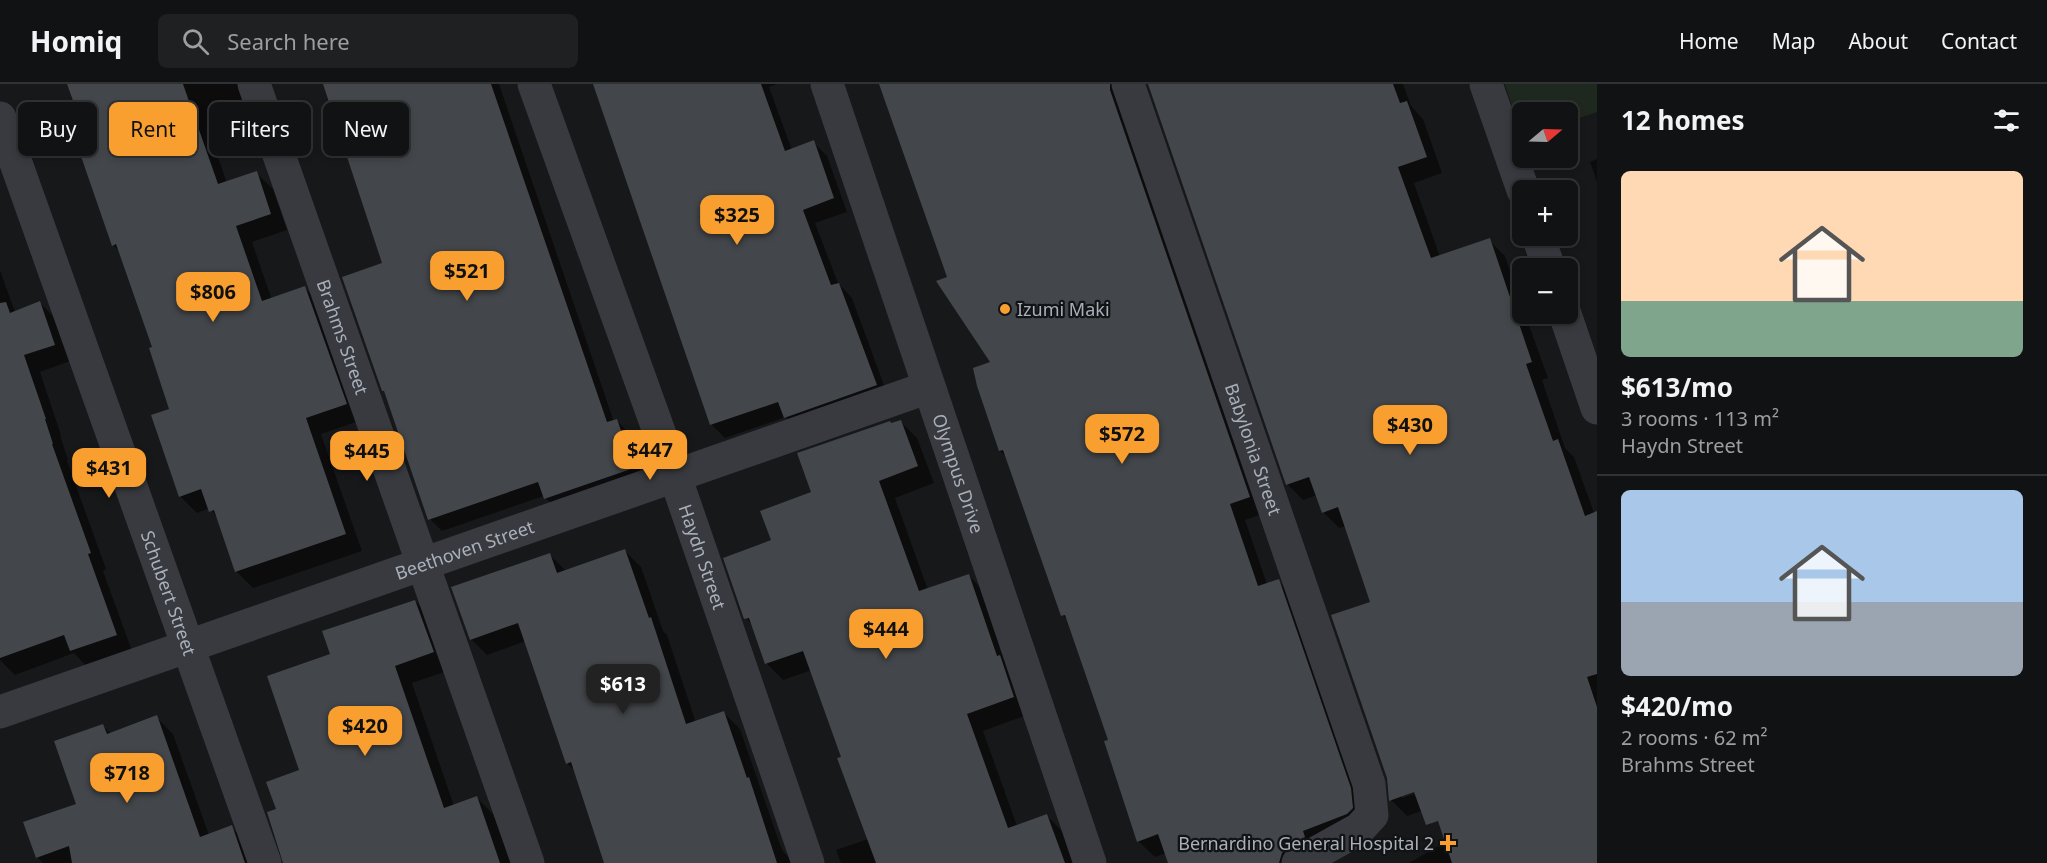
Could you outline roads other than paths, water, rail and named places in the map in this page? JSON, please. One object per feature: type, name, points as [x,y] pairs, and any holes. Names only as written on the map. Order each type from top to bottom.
[{"type":"street","name":"Brahms Street","points":[[254,84],[528,863]]},
{"type":"street","name":"Haydn Street","points":[[534,84],[675,476],[808,863]]},
{"type":"street","name":"Olympus Drive","points":[[827,84],[1090,863]]},
{"type":"street","name":"Babylonia Street","points":[[1128,84],[1369,784],[1372,815],[1359,829],[1299,863]]},
{"type":"street","points":[[1486,84],[1519,180]]},
{"type":"street","name":"Schubert Street","points":[[0,118],[265,863]]},
{"type":"street","points":[[1568,324],[1597,408]]},
{"type":"street","name":"Beethoven Street","points":[[0,712],[929,387]]},
{"type":"place","name":"Izumi Maki","points":[[1005,309]]},
{"type":"place","name":"Bernardino General Hospital 2","points":[[1448,843]]}]
